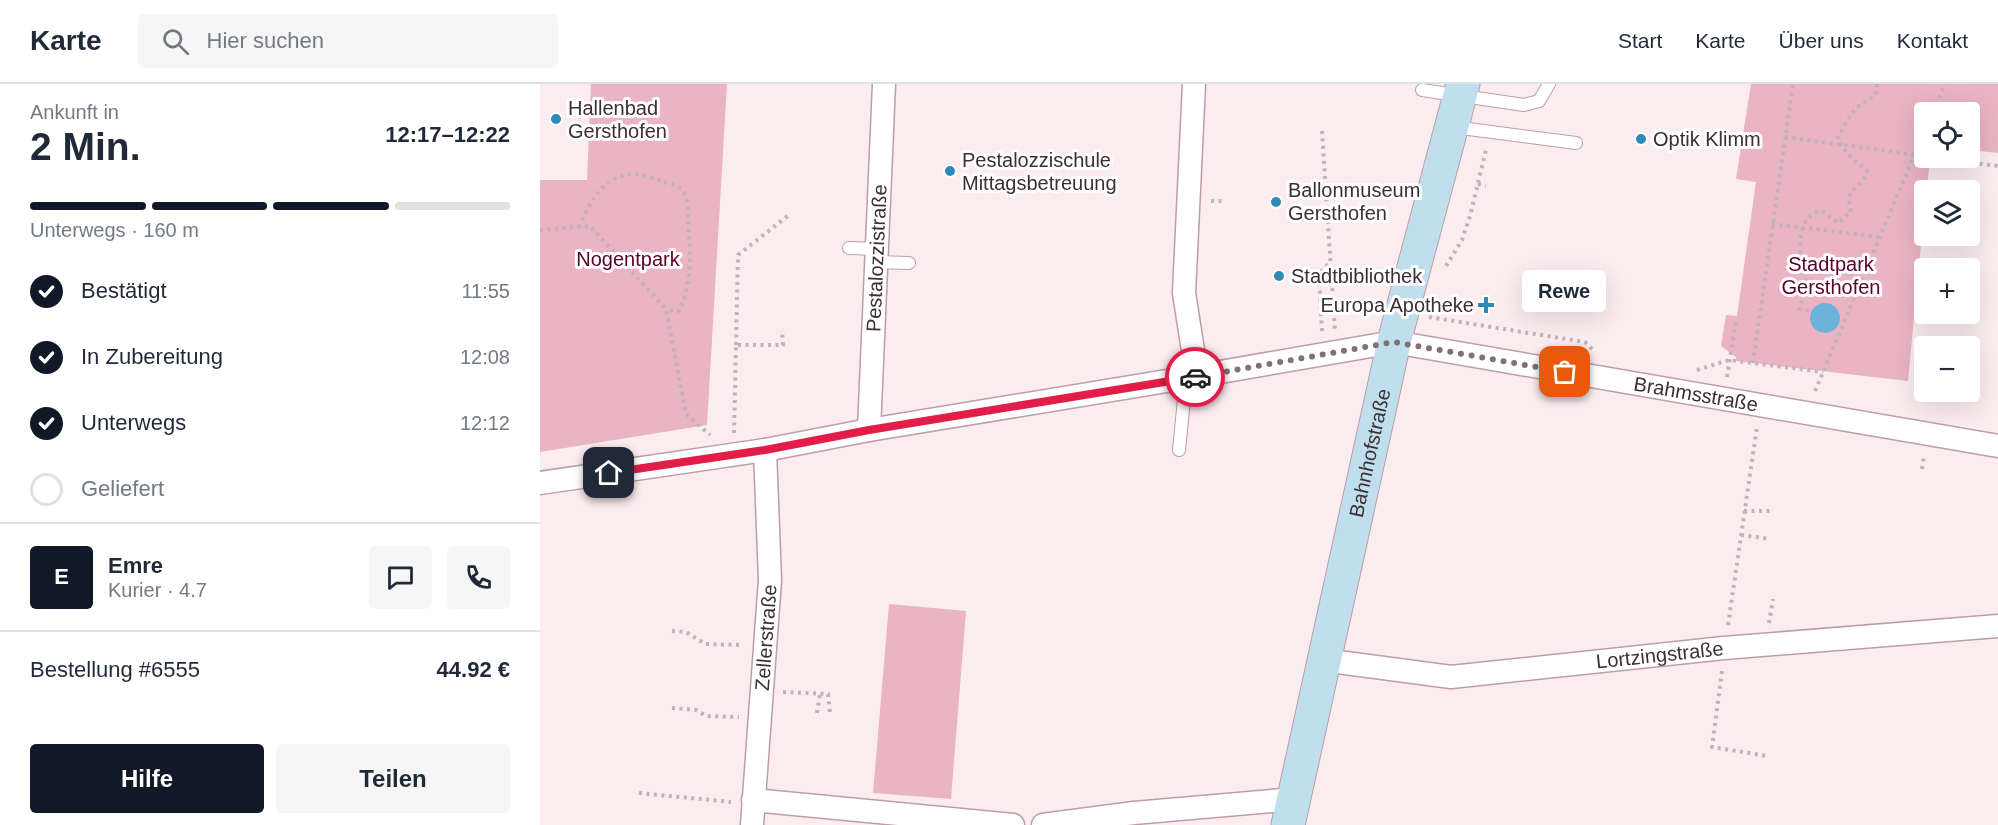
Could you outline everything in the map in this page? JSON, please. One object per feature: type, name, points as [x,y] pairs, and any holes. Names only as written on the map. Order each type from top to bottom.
[{"type":"main road","name":"Bahnhofstraße","points":[[1291,812],[1323,660],[1416,325],[1458,103]]},
{"type":"street","name":"Pestalozzistraße","points":[[869,430],[884,84]]},
{"type":"street","points":[[1188,378],[1184,293],[1194,84]]},
{"type":"street","name":"Brahmsstraße","points":[[540,483],[765,450],[869,430],[1323,354],[1416,325],[1723,399],[1998,446]]},
{"type":"street","name":"Zellerstraße","points":[[753,810],[770,580],[765,450]]},
{"type":"street","name":"Lortzingstraße","points":[[1323,660],[1450,677],[1725,648],[1998,626]]},
{"type":"street","points":[[753,810],[1013,825]]},
{"type":"street","points":[[1043,825],[1134,813],[1291,812]]},
{"type":"lane","points":[[1422,90],[1458,103],[1524,105],[1539,101],[1549,84]]},
{"type":"lane","points":[[1458,103],[1490,132],[1576,143]]},
{"type":"lane","points":[[849,248],[909,263]]},
{"type":"lane","points":[[1179,450],[1188,378]]},
{"type":"path","points":[[1753,363],[1793,84]]},
{"type":"path","points":[[1809,311],[1800,309],[1800,300],[1805,294],[1807,284],[1799,262],[1800,236],[1805,222],[1815,212],[1822,211],[1838,223],[1851,212],[1849,197],[1852,189],[1865,179],[1867,171],[1840,145],[1838,137],[1860,105],[1869,101],[1875,94],[1877,84]]},
{"type":"path","points":[[1937,102],[1945,84]]},
{"type":"path","points":[[1322,131],[1334,317]]},
{"type":"path","points":[[1442,275],[1462,240],[1490,132]]},
{"type":"path","points":[[1785,137],[1914,155]]},
{"type":"path","points":[[1805,414],[1914,157]]},
{"type":"path","points":[[1980,164],[1998,166]]},
{"type":"path","points":[[540,230],[579,227],[590,226],[666,309],[679,311],[687,292],[690,264],[688,204],[685,194],[678,186],[627,174],[609,183],[591,199],[579,227]]},
{"type":"path","points":[[1478,184],[1486,186]]},
{"type":"path","points":[[734,454],[738,255],[789,215]]},
{"type":"path","points":[[1772,224],[1880,237]]},
{"type":"path","points":[[1323,354],[1319,274],[1331,261]]},
{"type":"path","points":[[666,309],[686,414],[734,454]]},
{"type":"path","points":[[1723,399],[1736,321]]},
{"type":"path","points":[[1416,325],[1584,342],[1593,352],[1603,353]]},
{"type":"path","points":[[736,345],[783,345],[782,330]]},
{"type":"path","points":[[1696,370],[1729,360],[1823,372]]},
{"type":"path","points":[[1760,406],[1712,747],[1767,756]]},
{"type":"path","points":[[1744,511],[1774,511]]},
{"type":"path","points":[[1741,535],[1770,540]]},
{"type":"path","points":[[672,631],[686,633],[705,644],[765,645]]},
{"type":"path","points":[[762,690],[828,694],[830,713]]},
{"type":"path","points":[[817,713],[820,694]]},
{"type":"path","points":[[672,708],[696,710],[706,716],[760,718]]},
{"type":"path","points":[[639,793],[753,810]]},
{"type":"green space","name":"Nogentpark","points":[[591,84],[727,84],[707,425],[540,452],[540,180],[587,180]]},
{"type":"green space","name":"Stadtpark Gersthofen","points":[[1751,84],[1998,84],[1998,153],[1980,151],[1980,102],[1914,102],[1914,168],[1929,168],[1928,180],[1914,180],[1914,246],[1921,246],[1920,258],[1914,258],[1914,318],[1908,381],[1736,361],[1736,357],[1721,346],[1726,315],[1737,316],[1756,182],[1736,179]]},
{"type":"green space","points":[[889,604],[966,611],[951,799],[873,793]]},
{"type":"water","points":[[1825,303],[1836,307],[1840,318],[1836,329],[1825,333],[1814,329],[1810,318],[1814,307]]},
{"type":"way so far","points":[[1195,377],[1394,342],[1565,372]]},
{"type":"place","name":"Hallenbad Gersthofen","points":[[556,119]]},
{"type":"place","name":"Optik Klimm","points":[[1641,139]]},
{"type":"place","name":"Pestalozzischule Mittagsbetreuung","points":[[950,171]]},
{"type":"place","name":"Ballonmuseum Gersthofen","points":[[1276,202]]},
{"type":"place","name":"Stadtbibliothek","points":[[1279,276]]},
{"type":"place","name":"Europa Apotheke","points":[[1486,305]]},
{"type":"place","name":"Rewe","points":[[1565,372]]},
{"type":"route","points":[[609,473],[765,450],[869,430],[1195,377]]}]
